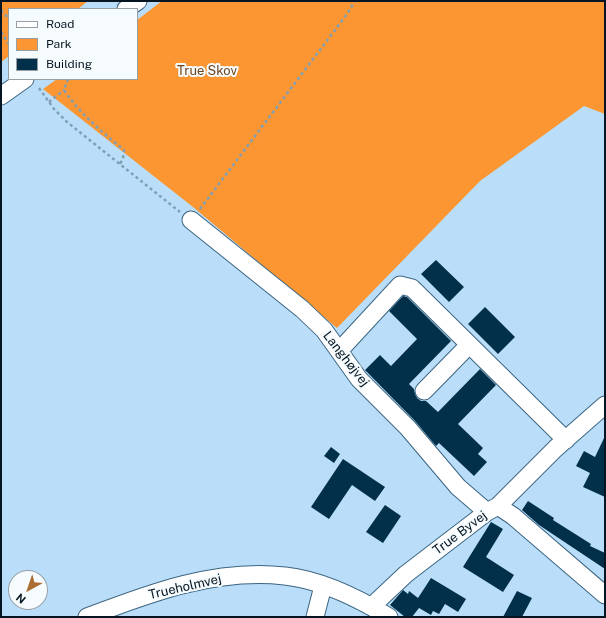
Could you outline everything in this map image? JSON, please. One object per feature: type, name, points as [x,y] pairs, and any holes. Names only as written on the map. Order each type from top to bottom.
[{"type":"street","points":[[128,8],[138,1]]},
{"type":"street","points":[[1,96],[32,84]]},
{"type":"street","name":"Langhøjvej","points":[[191,220],[302,309],[324,330],[359,379],[408,428],[458,487],[492,509]]},
{"type":"street","points":[[339,351],[400,285],[412,288],[566,440]]},
{"type":"street","points":[[424,391],[469,344]]},
{"type":"street","points":[[492,509],[605,405]]},
{"type":"street","name":"True Byvej","points":[[372,606],[406,574],[492,509],[513,516],[605,595]]},
{"type":"street","name":"Trueholmvej","points":[[87,617],[125,602],[165,589],[209,578],[250,575],[285,576],[317,583]]},
{"type":"street","points":[[315,617],[317,583],[372,606],[389,617]]},
{"type":"path","points":[[32,84],[67,122],[191,220],[347,14],[355,1]]},
{"type":"path","points":[[1,10],[8,18]]},
{"type":"path","points":[[1,32],[8,42]]},
{"type":"path","points":[[49,102],[64,90],[68,80]]},
{"type":"path","points":[[64,90],[87,119],[124,150],[123,158],[120,164]]},
{"type":"green space","points":[[1,1],[88,1],[79,8],[8,8],[8,57],[1,62]]},
{"type":"green space","name":"True Skov","points":[[162,1],[605,1],[605,114],[584,106],[480,181],[337,328],[193,207],[43,89],[56,80],[138,80],[138,19]]},
{"type":"building","points":[[436,260],[464,287],[449,302],[421,274]]},
{"type":"building","points":[[403,296],[407,297],[451,341],[409,384],[414,389],[417,398],[421,401],[426,401],[438,412],[480,369],[496,385],[458,424],[483,448],[478,454],[487,462],[474,476],[439,443],[436,446],[415,421],[365,370],[380,355],[391,366],[417,339],[389,311]]},
{"type":"building","points":[[485,307],[515,337],[498,354],[468,324]]},
{"type":"building","points":[[605,436],[605,497],[583,487],[590,473],[576,466],[584,451],[595,457]]},
{"type":"building","points":[[331,447],[340,454],[334,463],[324,456]]},
{"type":"building","points":[[343,459],[385,487],[375,501],[352,485],[329,519],[311,507]]},
{"type":"building","points":[[528,501],[554,518],[553,520],[591,544],[590,546],[605,553],[605,569],[539,525],[522,510]]},
{"type":"building","points":[[385,505],[401,516],[383,543],[366,532]]},
{"type":"building","points":[[491,522],[503,529],[486,557],[514,575],[503,592],[463,567]]},
{"type":"building","points":[[431,578],[466,599],[458,612],[445,604],[439,614],[433,611],[431,615],[419,608],[412,617],[405,617],[390,605],[403,590],[408,594],[409,591],[418,598]]},
{"type":"building","points":[[517,591],[532,598],[522,617],[503,617]]}]
